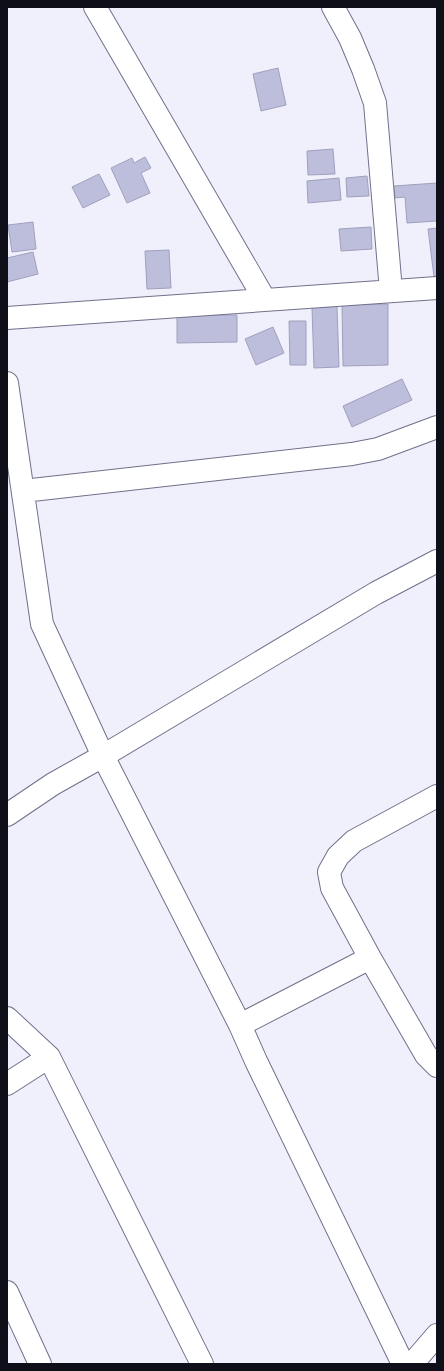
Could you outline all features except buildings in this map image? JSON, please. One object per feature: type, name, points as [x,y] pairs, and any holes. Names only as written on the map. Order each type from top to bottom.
[{"type":"street","points":[[95,7],[265,300]]},
{"type":"street","points":[[333,7],[350,38],[363,68],[375,104],[391,291]]},
{"type":"street","points":[[7,318],[437,288]]},
{"type":"street","points":[[7,383],[42,624],[103,756],[240,1025],[403,1364]]},
{"type":"street","points":[[23,491],[352,454],[378,449],[437,427]]},
{"type":"street","points":[[7,816],[53,784],[103,756],[376,593],[437,561]]},
{"type":"street","points":[[437,796],[354,841],[338,856],[329,872],[332,888],[370,958],[426,1055],[437,1066]]},
{"type":"street","points":[[240,1025],[370,958]]},
{"type":"street","points":[[7,1018],[49,1056],[202,1364]]},
{"type":"street","points":[[7,1084],[49,1056]]},
{"type":"street","points":[[7,1292],[40,1364]]},
{"type":"street","points":[[412,1364],[437,1336]]}]
